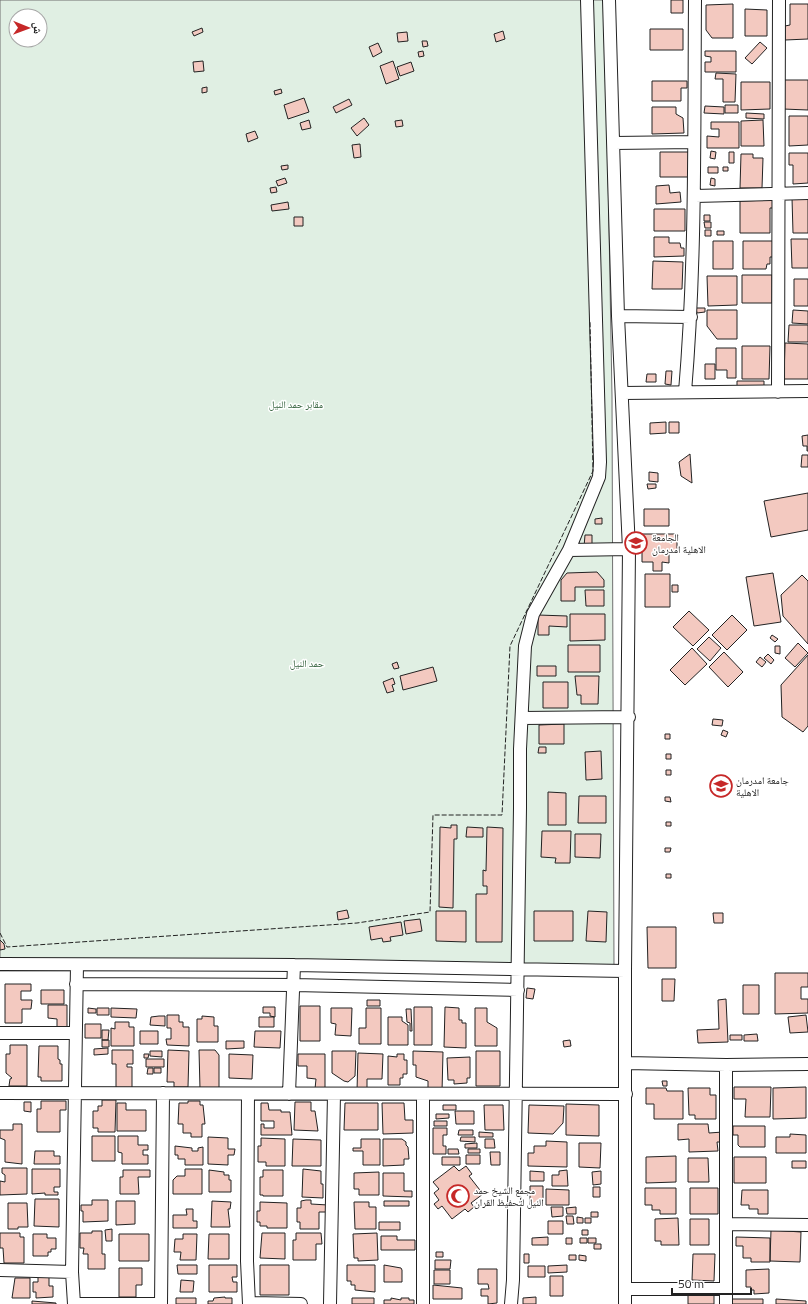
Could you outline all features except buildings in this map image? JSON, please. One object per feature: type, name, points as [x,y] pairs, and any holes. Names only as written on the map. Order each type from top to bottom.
[{"type":"street","points":[[511,1304],[518,990],[520,749],[524,646],[529,625],[540,600],[569,550],[599,477],[600,462],[587,0]]},
{"type":"street","points":[[608,0],[614,144],[618,316],[623,393],[629,549],[625,971],[625,1304]]},
{"type":"street","points":[[685,392],[691,317],[695,196],[695,0]]},
{"type":"street","points":[[778,392],[779,0]]},
{"type":"street","points":[[614,144],[694,142]]},
{"type":"street","points":[[695,196],[808,193]]},
{"type":"street","points":[[618,316],[691,317]]},
{"type":"street","points":[[623,393],[808,391]]},
{"type":"street","points":[[569,550],[629,549]]},
{"type":"street","points":[[522,718],[628,716]]},
{"type":"street","points":[[0,964],[294,965],[625,971]]},
{"type":"street","points":[[77,965],[72,1272],[74,1304],[161,1304],[163,1093]]},
{"type":"street","points":[[289,1094],[294,965]]},
{"type":"street","points":[[76,984],[294,985],[518,990]]},
{"type":"street","points":[[0,1033],[75,1033]]},
{"type":"street","points":[[626,1063],[726,1065],[808,1064]]},
{"type":"street","points":[[726,1065],[726,1304]]},
{"type":"street","points":[[0,1093],[626,1094]]},
{"type":"street","points":[[248,1094],[247,1261],[249,1304],[301,1304]]},
{"type":"street","points":[[330,1304],[334,1094]]},
{"type":"street","points":[[423,1094],[423,1304]]},
{"type":"street","points":[[727,1224],[808,1225]]},
{"type":"street","points":[[0,1270],[72,1272]]},
{"type":"street","points":[[625,1289],[726,1289]]},
{"type":"green space","name":"مقابر حمد النيل","points":[[0,0],[605,0],[612,396],[614,969],[0,971]]},
{"type":"fence","points":[[0,933],[7,947],[357,923],[430,912],[433,815],[502,815],[510,646],[593,471],[590,321]]},
{"type":"place","name":"الجامعة الاهلية امدرمان","points":[[636,543]]},
{"type":"place","name":"جامعة امدرمان الاهلية","points":[[721,786]]},
{"type":"place","name":"مجمع الشيخ حمد النيل لتحفيظ القران","points":[[458,1196]]},
{"type":"park label","name":"حمد النيل","points":[[307,663]]}]
